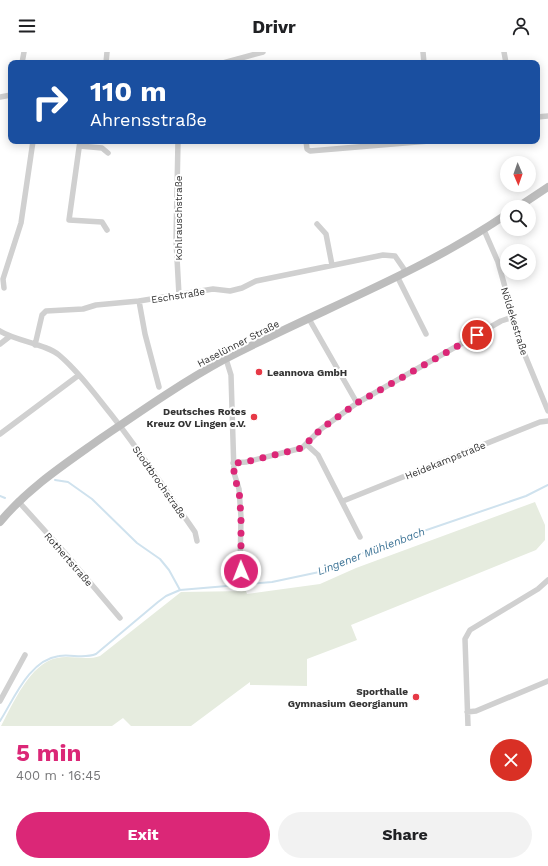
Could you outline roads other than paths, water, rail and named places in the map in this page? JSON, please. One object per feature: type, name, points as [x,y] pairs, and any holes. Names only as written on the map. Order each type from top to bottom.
[{"type":"street","points":[[234,60],[263,52]]},
{"type":"street","points":[[4,288],[3,279],[21,223],[32,144]]},
{"type":"street","points":[[80,144],[69,220],[102,222],[107,230]]},
{"type":"street","points":[[84,144],[102,148],[108,153]]},
{"type":"street","name":"Kohlrauschstraße","points":[[178,144],[176,240],[179,295]]},
{"type":"street","points":[[306,144],[310,151],[393,144]]},
{"type":"street","points":[[528,200],[548,187]]},
{"type":"street","name":"Haselünner Straße","points":[[0,522],[18,501],[120,426],[179,385],[226,359],[446,253],[500,219]]},
{"type":"street","points":[[317,224],[326,234],[332,265]]},
{"type":"street","name":"Nöldekestraße","points":[[484,230],[494,249],[522,348],[548,411]]},
{"type":"street","name":"Eschstraße","points":[[35,345],[42,315],[46,311],[139,301],[213,289],[230,291],[242,288],[256,281],[332,265],[390,255],[399,260],[406,272]]},
{"type":"street","points":[[397,276],[426,334]]},
{"type":"street","points":[[139,301],[145,334],[159,387]]},
{"type":"street","points":[[234,463],[246,462],[295,451],[307,445],[321,429],[357,403],[501,321],[513,317]]},
{"type":"street","points":[[308,319],[357,403]]},
{"type":"street","name":"Stodtbrochstraße","points":[[0,331],[9,337],[58,354],[78,375],[120,426],[195,532],[197,541]]},
{"type":"street","points":[[0,344],[9,337]]},
{"type":"street","points":[[226,359],[231,376],[234,478],[239,489],[241,517],[240,568],[243,573]]},
{"type":"street","points":[[0,434],[78,375]]},
{"type":"street","name":"Heidekampstraße","points":[[343,501],[540,422],[548,421]]},
{"type":"street","points":[[307,445],[318,454],[360,537]]},
{"type":"street","name":"Rothertstraße","points":[[18,501],[65,553],[120,618]]},
{"type":"street","points":[[468,726],[464,647],[465,638],[470,630],[538,589],[548,580]]},
{"type":"street","points":[[0,701],[25,655]]},
{"type":"street","points":[[467,712],[476,711],[548,681]]},
{"type":"waterway","points":[[55,480],[68,482],[92,499],[137,543],[160,559],[169,570],[180,590]]},
{"type":"waterway","name":"Lingener Mühlenbach","points":[[0,721],[17,692],[39,665],[48,659],[59,656],[87,656],[96,654],[166,596],[180,590],[272,582],[324,571],[374,548],[526,496],[548,485]]},
{"type":"waterway","points":[[0,496],[5,498]]},
{"type":"place","name":"Leannova GmbH","points":[[259,372]]},
{"type":"place","name":"Deutsches Rotes Kreuz OV Lingen e.V.","points":[[254,417]]},
{"type":"place","name":"Sporthalle Gymnasium Georgianum","points":[[416,697]]}]
